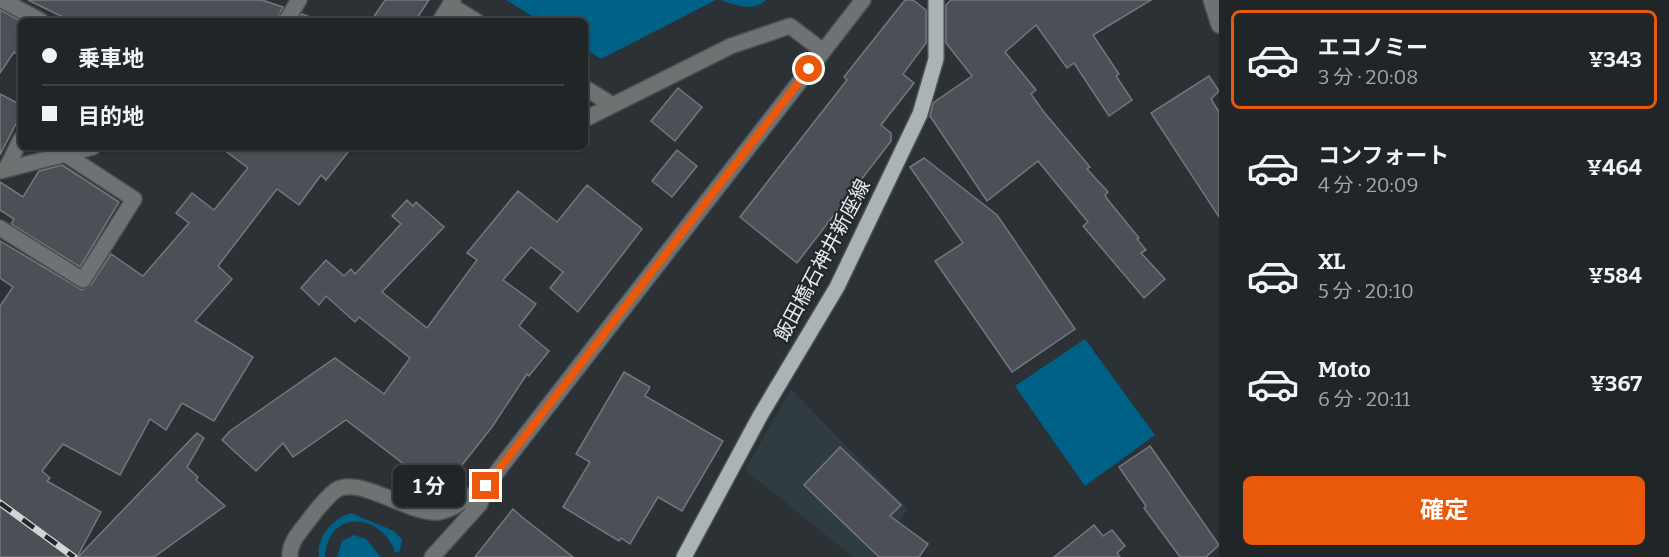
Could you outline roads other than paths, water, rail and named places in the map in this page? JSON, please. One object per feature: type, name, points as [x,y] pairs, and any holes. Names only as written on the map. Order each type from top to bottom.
[{"type":"main road","name":"飯田橋石神井新座線","points":[[684,557],[760,416],[837,287],[920,114],[936,59],[936,0]]},
{"type":"street","points":[[2,0],[35,18]]},
{"type":"street","points":[[288,18],[299,0]]},
{"type":"street","points":[[432,557],[480,504],[486,486],[862,0]]},
{"type":"street","points":[[1211,0],[1219,25]]},
{"type":"street","points":[[442,18],[452,3],[472,18]]},
{"type":"street","points":[[588,117],[731,46],[790,27],[823,51]]},
{"type":"street","points":[[588,90],[611,104]]},
{"type":"street","points":[[3,170],[18,144]]},
{"type":"street","points":[[3,170],[81,150]]},
{"type":"street","points":[[0,228],[83,280],[134,199],[64,154]]},
{"type":"street","points":[[290,557],[290,548],[294,539],[336,490],[346,486],[363,489],[419,510],[435,513],[446,511],[486,486]]},
{"type":"railway","points":[[0,503],[74,557]]}]
